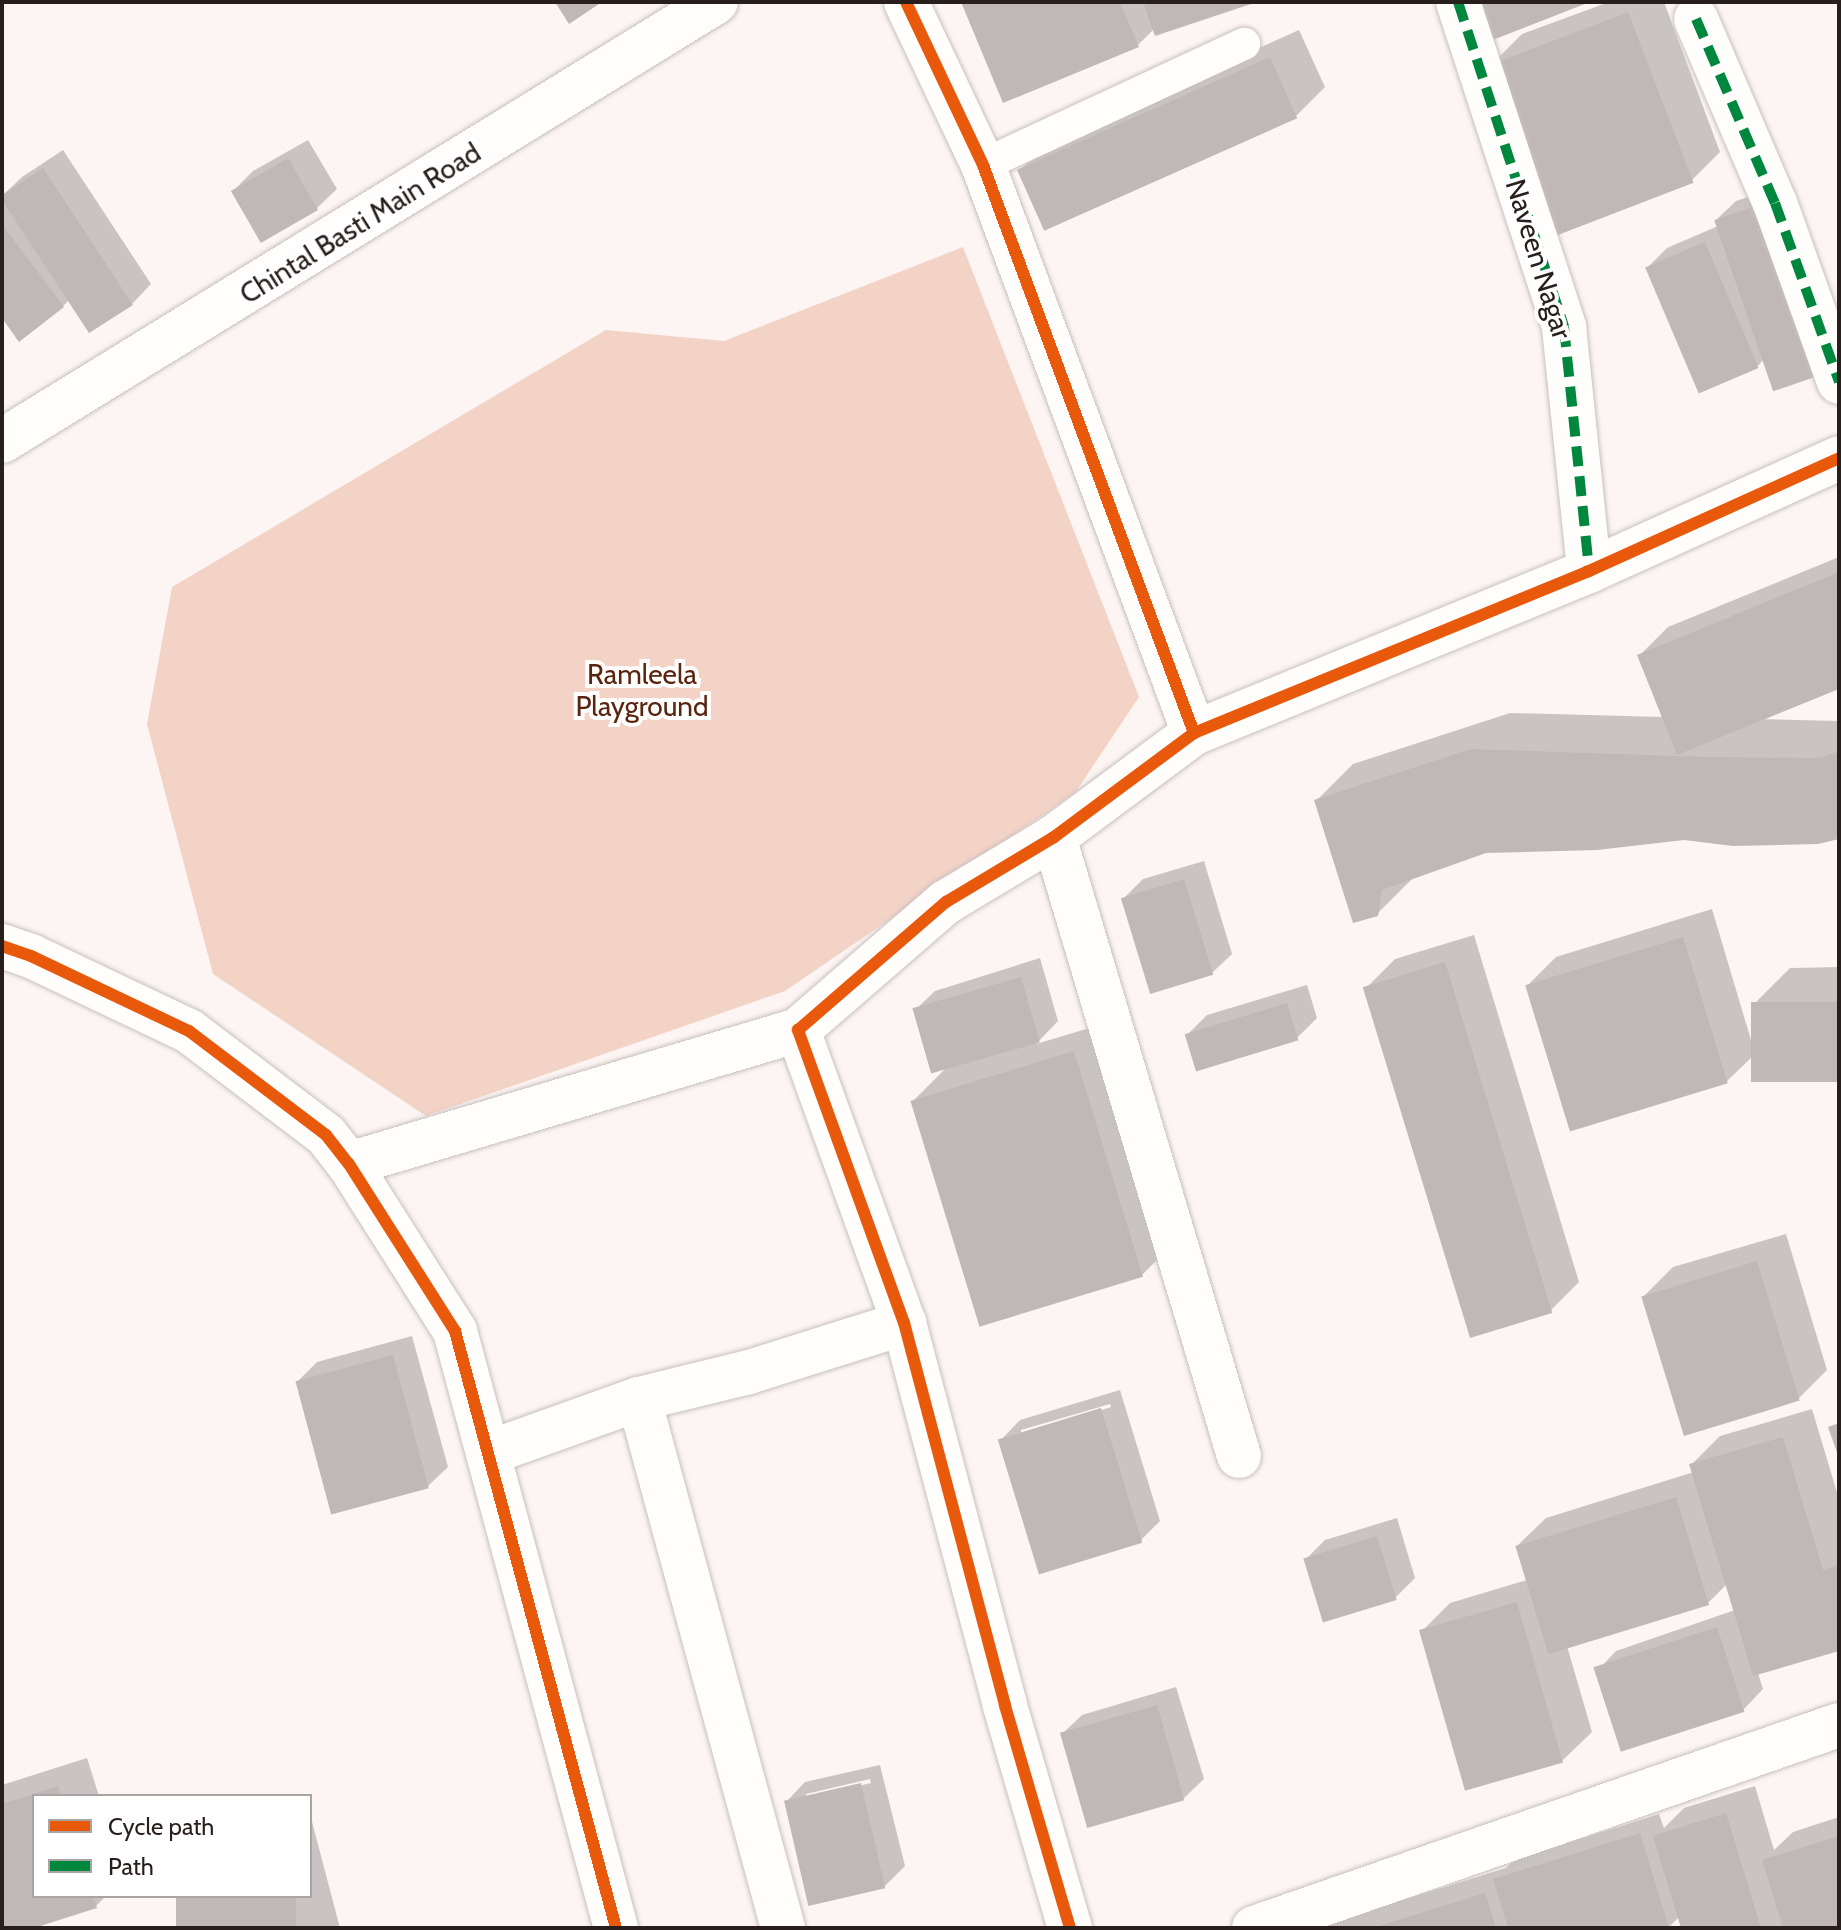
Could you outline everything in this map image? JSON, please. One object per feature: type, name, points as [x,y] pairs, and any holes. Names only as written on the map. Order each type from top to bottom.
[{"type":"street","name":"Chintal Basti Main Road","points":[[2,441],[716,2]]},
{"type":"street","points":[[906,2],[983,165],[1194,733]]},
{"type":"street","name":"Naveen Nagar","points":[[1458,2],[1564,327],[1589,571]]},
{"type":"street","points":[[1696,19],[1775,203],[1839,382]]},
{"type":"street","points":[[349,1164],[798,1030],[946,902],[1054,837],[1194,733],[1589,571],[1839,458]]},
{"type":"street","points":[[1054,837],[1239,1456]]},
{"type":"street","points":[[2,946],[31,956],[189,1031],[326,1135],[349,1164],[455,1331],[616,1928]]},
{"type":"street","points":[[798,1030],[904,1323],[1005,1705],[1070,1928]]},
{"type":"street","points":[[488,1453],[639,1399],[749,1372],[904,1323]]},
{"type":"street","points":[[639,1399],[783,1928]]},
{"type":"street","points":[[1254,1928],[1839,1725]]},
{"type":"lane","points":[[983,165],[1244,44]]},
{"type":"green space","name":"Ramleela Playground","points":[[963,247],[1139,697],[1075,793],[785,991],[426,1116],[213,974],[147,724],[172,587],[606,330],[724,341]]},
{"type":"building","points":[[555,2],[602,2],[569,24]]},
{"type":"building","points":[[961,2],[1120,2],[1139,47],[1003,103]]},
{"type":"building","points":[[1143,2],[1254,2],[1254,3],[1155,36]]},
{"type":"building","points":[[1475,2],[1590,2],[1490,41]]},
{"type":"building","points":[[1628,12],[1694,183],[1557,235],[1492,64]]},
{"type":"building","points":[[1270,57],[1297,118],[1044,231],[1017,170]]},
{"type":"building","points":[[288,158],[318,210],[261,243],[231,191]]},
{"type":"building","points":[[43,168],[133,305],[89,333],[2,200],[2,195]]},
{"type":"building","points":[[1770,201],[1829,372],[1773,391],[1714,220]]},
{"type":"building","points":[[2,224],[64,307],[19,342],[2,318]]},
{"type":"building","points":[[1705,242],[1759,368],[1699,394],[1645,267]]},
{"type":"building","points":[[1839,572],[1839,689],[1677,755],[1637,655]]},
{"type":"building","points":[[1471,749],[1820,758],[1839,751],[1839,839],[1818,844],[1733,846],[1684,840],[1597,850],[1486,853],[1382,890],[1378,916],[1353,923],[1314,800]]},
{"type":"building","points":[[1184,879],[1213,975],[1150,994],[1121,898]]},
{"type":"building","points":[[1683,937],[1728,1083],[1570,1132],[1525,985]]},
{"type":"building","points":[[1445,962],[1552,1313],[1470,1338],[1363,987]]},
{"type":"building","points":[[1021,977],[1040,1042],[931,1074],[912,1008]]},
{"type":"building","points":[[1751,1002],[1839,1002],[1839,1082],[1751,1082]]},
{"type":"building","points":[[1287,1003],[1298,1040],[1196,1072],[1185,1034]]},
{"type":"building","points":[[1074,1051],[1143,1277],[979,1327],[910,1101]]},
{"type":"building","points":[[1757,1261],[1800,1401],[1684,1436],[1641,1296]]},
{"type":"building","points":[[393,1355],[429,1488],[331,1514],[295,1381]]},
{"type":"building","points":[[1101,1408],[1142,1543],[1039,1574],[998,1440]]},
{"type":"building","points":[[1839,1423],[1839,1458],[1828,1427]]},
{"type":"building","points":[[1783,1437],[1823,1570],[1839,1565],[1839,1651],[1753,1676],[1689,1464]]},
{"type":"building","points":[[1676,1497],[1709,1605],[1548,1654],[1515,1546]]},
{"type":"building","points":[[1377,1536],[1397,1600],[1323,1623],[1303,1559]]},
{"type":"building","points":[[1517,1602],[1563,1763],[1465,1791],[1419,1630]]},
{"type":"building","points":[[1717,1627],[1745,1712],[1621,1752],[1593,1667]]},
{"type":"building","points":[[1157,1705],[1184,1800],[1087,1828],[1060,1733]]},
{"type":"building","points":[[861,1783],[885,1888],[808,1906],[784,1801]]},
{"type":"building","points":[[58,1786],[60,1794],[33,1794]]},
{"type":"building","points":[[32,1794],[32,1898],[94,1898],[97,1908],[34,1928],[2,1928],[2,1804]]},
{"type":"building","points":[[1726,1813],[1761,1928],[1681,1928],[1653,1836]]},
{"type":"building","points":[[1640,1833],[1669,1928],[1508,1928],[1493,1879]]},
{"type":"building","points":[[1839,1836],[1839,1928],[1783,1928],[1762,1860]]},
{"type":"building","points":[[1485,1893],[1496,1928],[1375,1928],[1375,1927]]},
{"type":"building","points":[[176,1898],[296,1898],[296,1928],[176,1928]]},
{"type":"marked path","points":[[1458,2],[1564,327],[1589,571]]},
{"type":"marked path","points":[[1696,19],[1775,203],[1839,382]]},
{"type":"cycle path","points":[[906,2],[983,165],[1194,733],[1589,571],[1839,458]]},
{"type":"cycle path","points":[[1070,1928],[1005,1705],[904,1323],[798,1030],[946,902],[1054,837],[1194,733]]},
{"type":"cycle path","points":[[2,946],[31,956],[189,1031],[326,1135],[349,1164],[455,1331],[616,1928]]}]
